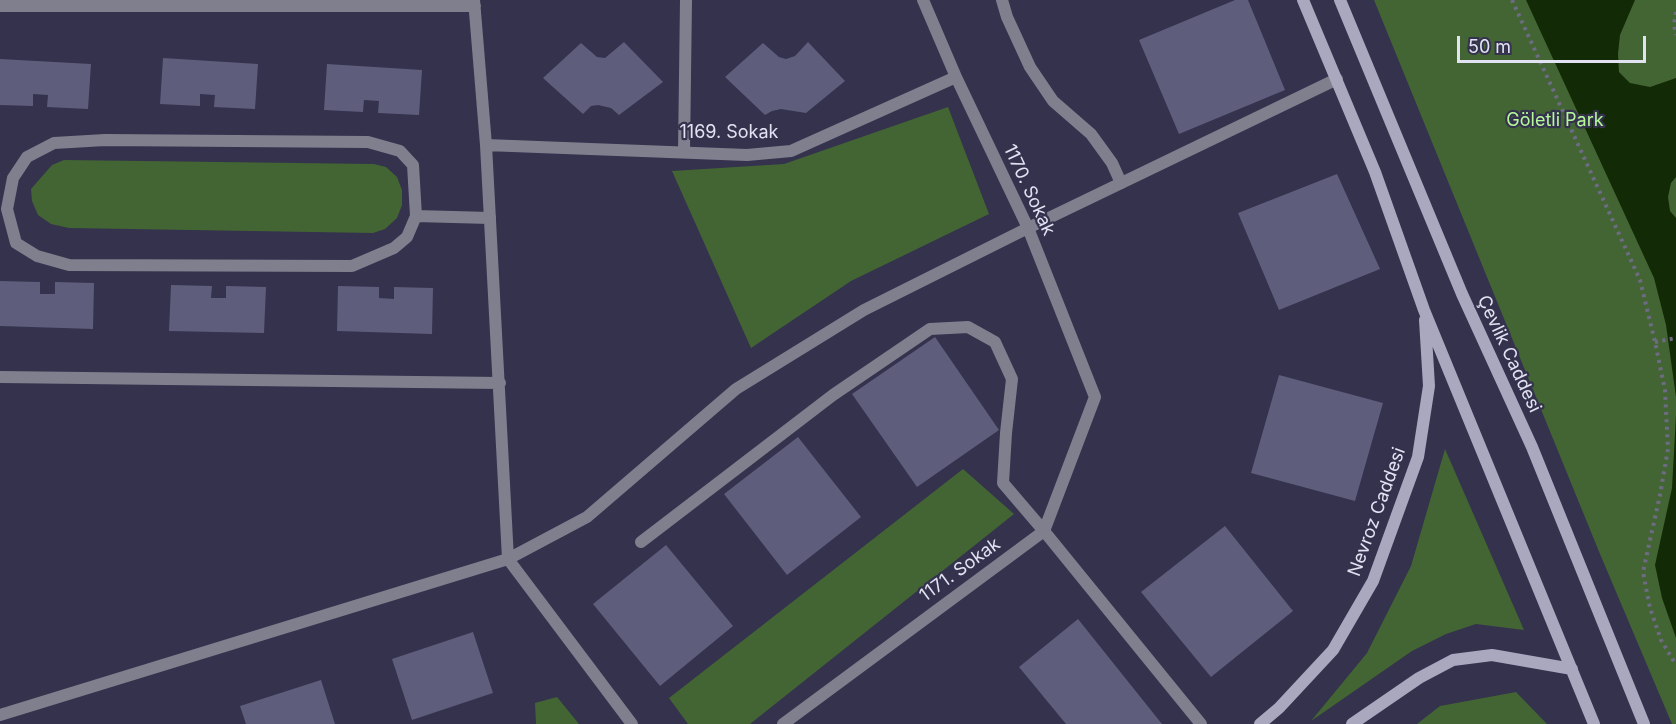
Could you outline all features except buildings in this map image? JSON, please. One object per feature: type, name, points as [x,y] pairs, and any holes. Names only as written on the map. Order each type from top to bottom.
[{"type":"main road","points":[[1303,0],[1375,172],[1424,310],[1594,724]]},
{"type":"main road","name":"Çevlik Caddesi","points":[[1340,0],[1462,294],[1532,447],[1644,724]]},
{"type":"main road","name":"Nevroz Caddesi","points":[[1260,724],[1279,708],[1333,650],[1373,581],[1418,457],[1429,386],[1424,310]]},
{"type":"main road","points":[[1352,724],[1419,678],[1453,660],[1492,655],[1572,669]]},
{"type":"street","points":[[684,152],[686,0]]},
{"type":"street","name":"1170. Sokak","points":[[923,0],[956,77],[1028,228],[1095,397],[1044,531]]},
{"type":"street","points":[[1002,0],[1007,17],[1030,67],[1053,101],[1091,134],[1112,162],[1120,183]]},
{"type":"street","points":[[0,6],[475,3],[486,145],[508,560],[632,724]]},
{"type":"street","name":"1169. Sokak","points":[[486,145],[747,155],[791,151],[956,77]]},
{"type":"street","points":[[3,718],[508,560],[587,517],[736,389],[864,310],[1120,183],[1336,80]]},
{"type":"street","points":[[105,140],[368,142],[400,151],[412,165],[416,216],[407,237],[394,248],[352,266],[69,265],[37,256],[16,243],[7,209],[13,178],[27,157],[54,143],[105,140]]},
{"type":"street","points":[[416,216],[490,218]]},
{"type":"street","points":[[641,542],[833,395],[930,329],[968,327],[995,342],[1012,379],[1006,433],[1004,483],[1201,724]]},
{"type":"street","points":[[0,377],[500,383]]},
{"type":"street","name":"1171. Sokak","points":[[783,724],[1044,531]]},
{"type":"path","points":[[1512,0],[1640,280],[1665,390],[1668,449],[1643,572],[1650,608],[1662,640],[1676,665]]},
{"type":"path","points":[[1676,12],[1674,25],[1676,35]]},
{"type":"path","points":[[1655,342],[1676,338]]},
{"type":"green space","name":"Göletli Park","points":[[1374,0],[1676,0],[1676,724],[1672,724],[1600,554]]},
{"type":"green space","points":[[948,107],[989,214],[851,281],[751,348],[672,171],[784,164]]},
{"type":"green space","points":[[64,160],[374,164],[386,167],[397,177],[402,190],[402,205],[397,218],[385,229],[373,233],[69,228],[51,224],[38,215],[32,201],[31,189],[52,165]]},
{"type":"green space","points":[[1445,449],[1524,630],[1476,624],[1446,634],[1412,651],[1311,721],[1367,653],[1411,566]]},
{"type":"green space","points":[[963,469],[1014,514],[750,724],[688,724],[669,698]]},
{"type":"green space","points":[[1516,692],[1547,724],[1417,724],[1440,706]]},
{"type":"green space","points":[[557,697],[579,724],[536,724],[535,703]]},
{"type":"shaded area","points":[[1526,0],[1635,0],[1620,35],[1619,72],[1630,83],[1650,87],[1676,78],[1676,177],[1671,183],[1668,197],[1670,211],[1676,218],[1676,397],[1666,325],[1654,278]]},
{"type":"shaded area","points":[[1676,415],[1676,638],[1662,598],[1655,565],[1672,488]]}]
